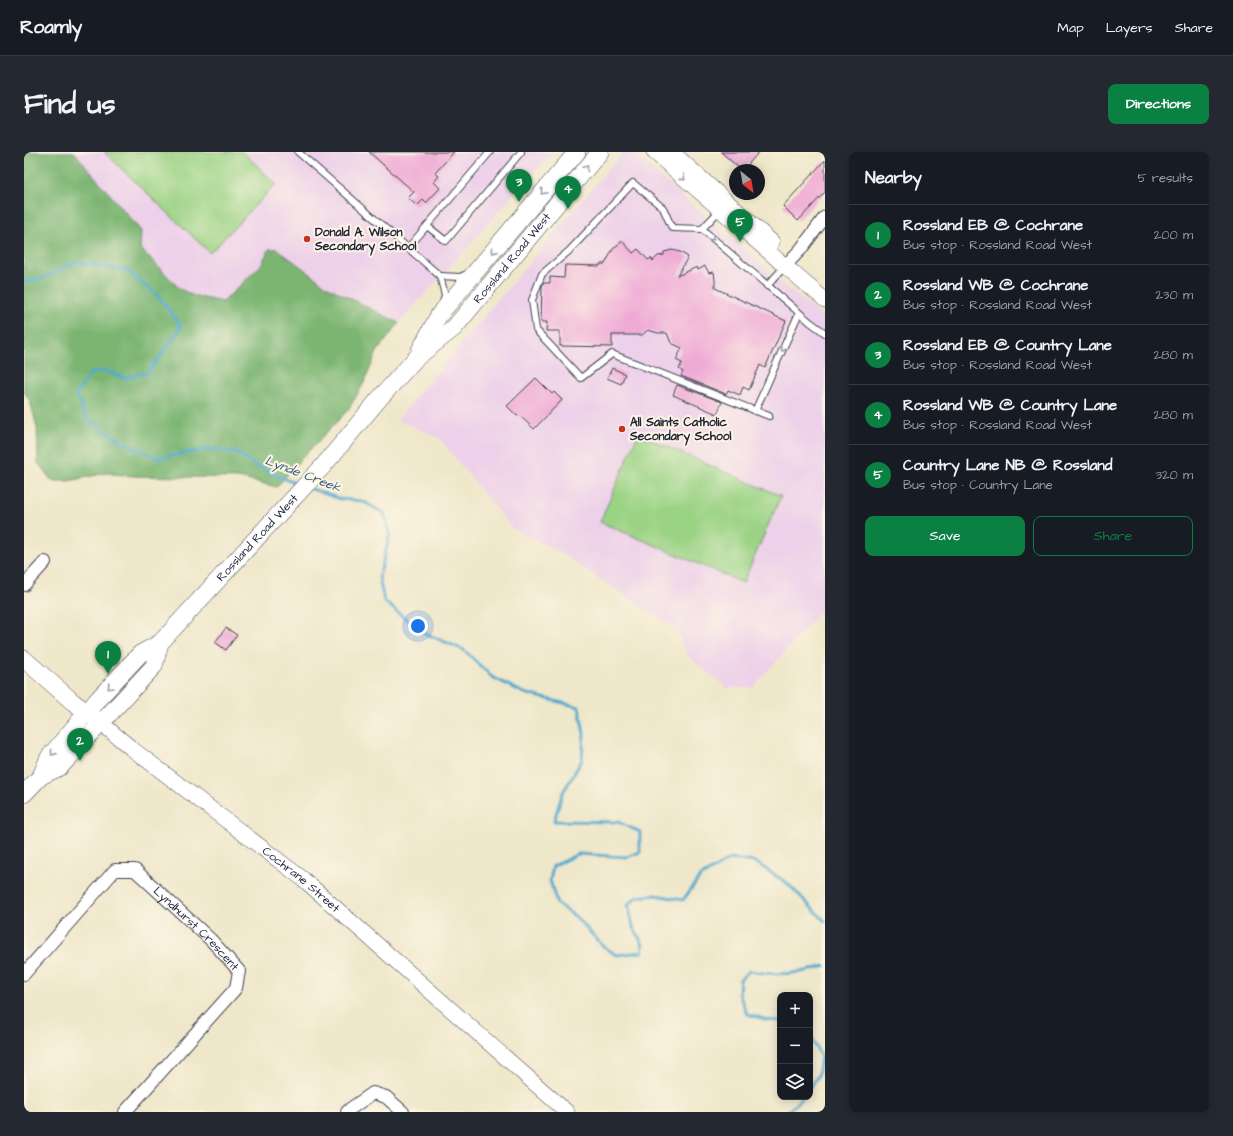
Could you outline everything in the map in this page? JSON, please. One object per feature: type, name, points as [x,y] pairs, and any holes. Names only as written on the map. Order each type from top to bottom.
[{"type":"main road","name":"Rossland Road West","points":[[416,358],[439,315],[577,152]]},
{"type":"main road","name":"Rossland Road West","points":[[24,794],[41,776],[49,757],[140,654],[160,643],[324,465],[379,399],[416,358],[454,328],[600,152]]},
{"type":"main road","name":"Rossland Road West","points":[[41,776],[60,767],[154,666],[160,643]]},
{"type":"main road","name":"Cochrane Street","points":[[24,659],[87,713],[101,723]]},
{"type":"street","points":[[654,152],[720,210],[788,263],[825,286]]},
{"type":"street","points":[[672,152],[825,300]]},
{"type":"street","points":[[788,263],[801,249],[825,217]]},
{"type":"street","points":[[24,585],[45,562]]},
{"type":"street","name":"Cochrane Street","points":[[101,723],[137,753],[303,878],[567,1112]]},
{"type":"street","name":"Lyndhurst Crescent","points":[[24,974],[115,870],[135,870],[211,940],[239,971],[236,988],[125,1112]]},
{"type":"street","points":[[347,1112],[374,1093],[386,1097],[403,1112]]},
{"type":"lane","points":[[298,152],[440,276],[445,295],[439,315]]},
{"type":"lane","points":[[408,248],[490,152]]},
{"type":"lane","points":[[427,226],[446,241],[521,152]]},
{"type":"lane","points":[[769,416],[612,354],[581,378],[536,330],[532,300],[542,274],[569,251],[633,183],[663,208],[672,228],[702,229],[767,286],[825,333]]},
{"type":"lane","points":[[702,229],[720,210]]},
{"type":"lane","points":[[767,286],[788,263]]},
{"type":"lane","points":[[440,276],[460,277],[479,269]]},
{"type":"lane","points":[[755,411],[799,313]]},
{"type":"shaded area","name":"Donald A. Wilson Secondary School","points":[[74,152],[552,152],[399,323],[328,287],[277,249],[269,249],[261,265],[223,302],[194,296],[180,289],[140,248],[141,231]]},
{"type":"shaded area","name":"All Saints Catholic Secondary School","points":[[623,152],[632,152],[817,313],[825,317],[825,606],[753,688],[727,688],[687,655],[677,630],[556,550],[512,528],[439,438],[397,420]]},
{"type":"green space","points":[[24,152],[74,152],[141,231],[140,248],[180,289],[194,296],[223,302],[261,265],[269,249],[277,249],[328,287],[399,323],[377,352],[364,383],[348,410],[299,461],[277,487],[238,478],[131,476],[106,473],[69,481],[52,481],[38,463],[37,428],[30,401],[24,392]]},
{"type":"green space","points":[[104,152],[243,152],[276,184],[210,253]]},
{"type":"green space","points":[[638,434],[781,496],[743,583],[600,522]]},
{"type":"building","points":[[369,152],[454,152],[435,173],[439,176],[434,182],[440,188],[426,203],[423,200],[417,206],[408,198],[414,192]]},
{"type":"building","points":[[721,152],[759,152],[748,164],[734,164]]},
{"type":"building","points":[[825,160],[825,192],[798,221],[783,206]]},
{"type":"building","points":[[622,241],[633,253],[638,249],[648,260],[651,258],[653,261],[658,256],[664,255],[664,252],[672,250],[680,252],[688,257],[677,276],[697,267],[698,270],[705,266],[709,273],[714,272],[715,288],[786,321],[765,368],[760,365],[749,390],[743,387],[740,395],[728,390],[726,394],[681,376],[683,372],[679,369],[682,363],[676,360],[682,348],[671,343],[667,333],[658,333],[648,330],[642,335],[612,335],[612,347],[560,346],[560,331],[546,331],[547,322],[541,322],[543,283],[550,283],[550,277],[564,278],[565,265],[600,266],[600,264],[605,264],[613,249]]},
{"type":"building","points":[[612,368],[625,374],[621,384],[607,378]]},
{"type":"building","points":[[536,378],[552,394],[554,392],[562,400],[534,429],[507,406]]},
{"type":"building","points":[[677,385],[722,402],[717,414],[673,395]]},
{"type":"building","points":[[226,628],[237,635],[226,650],[215,642]]},
{"type":"waterway","name":"Lynde Creek","points":[[24,282],[39,280],[76,262],[126,270],[158,296],[181,326],[173,340],[147,373],[124,378],[105,371],[91,373],[76,394],[87,419],[121,441],[158,458],[211,449],[238,453],[249,462],[277,476],[298,484]]},
{"type":"waterway","name":"Lynde Creek","points":[[309,488],[340,499],[362,501],[384,513],[390,534],[379,577],[384,601],[422,632],[464,650],[492,677],[524,693],[579,707],[584,734],[582,760],[562,794],[554,821],[618,822],[640,832],[640,852],[627,857],[578,854],[553,866],[550,880],[557,904],[576,917],[602,945],[616,955],[642,952],[643,945],[633,926],[628,905],[637,897],[656,895],[683,900],[700,877],[730,859],[755,862],[787,883],[825,921]]},
{"type":"waterway","name":"Lynde Creek","points":[[777,1021],[768,1020],[747,1014],[739,994],[740,979],[749,971],[778,974],[807,971],[825,966]]},
{"type":"waterway","name":"Lynde Creek","points":[[813,1042],[821,1057],[818,1076],[813,1083]]},
{"type":"waterway","name":"Lynde Creek","points":[[787,1112],[800,1100]]},
{"type":"place","name":"Rossland EB @ Country Lane","points":[[519,202]]},
{"type":"place","name":"Rossland WB @ Country Lane","points":[[568,209]]},
{"type":"place","name":"Donald A. Wilson Secondary School","points":[[307,239]]},
{"type":"place","name":"Country Lane NB @ Rossland","points":[[740,242]]},
{"type":"place","name":"All Saints Catholic Secondary School","points":[[622,429]]},
{"type":"place","name":"Rossland EB @ Cochrane","points":[[108,674]]},
{"type":"place","name":"Rossland WB @ Cochrane","points":[[80,761]]}]
